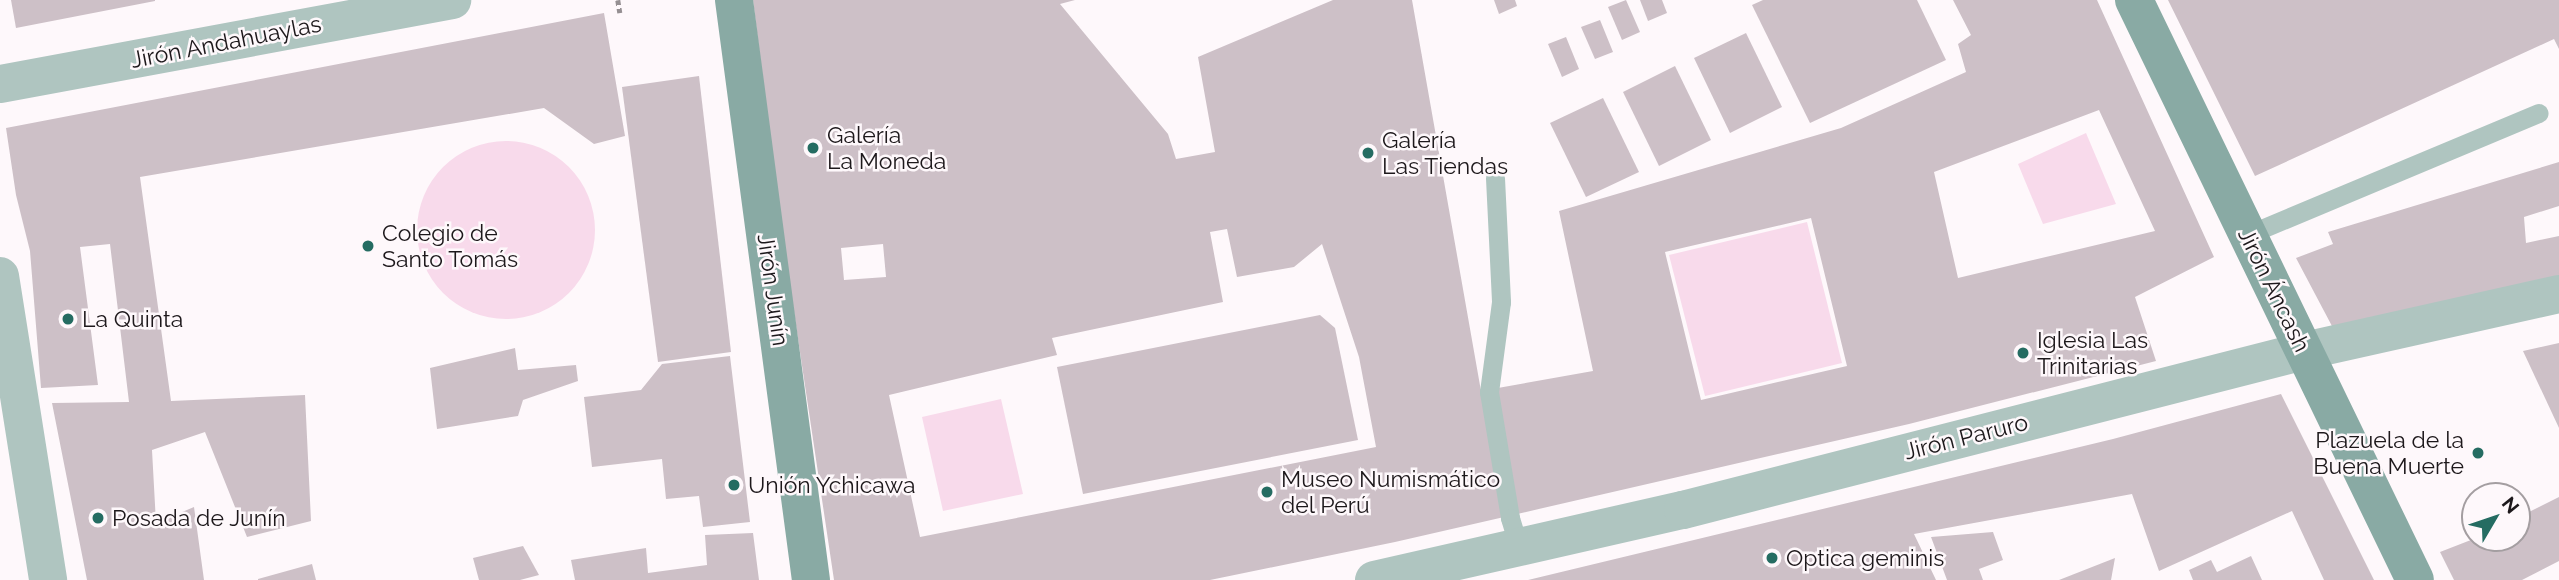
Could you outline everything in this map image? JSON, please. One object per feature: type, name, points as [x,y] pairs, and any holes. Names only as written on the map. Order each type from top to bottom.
[{"type":"street","name":"Jirón Andahuaylas","points":[[0,84],[452,0]]},
{"type":"street","name":"Jirón Junín","points":[[734,0],[811,580]]},
{"type":"street","name":"Jirón Áncash","points":[[2133,0],[2414,580]]},
{"type":"street","points":[[0,276],[48,580]]},
{"type":"street","name":"Jirón Paruro","points":[[1374,580],[1683,510],[2304,351],[2559,294]]},
{"type":"lane","points":[[2247,235],[2538,113]]},
{"type":"lane","points":[[1496,178],[1501,302],[1489,392],[1510,518],[1519,547]]},
{"type":"path","points":[[618,0],[620,13]]},
{"type":"shaded area","points":[[2086,133],[2116,204],[2043,224],[2018,164]]},
{"type":"shaded area","points":[[506,141],[540,148],[569,167],[588,196],[595,230],[588,264],[569,293],[540,312],[506,319],[472,312],[443,293],[424,264],[417,230],[424,196],[443,167],[472,148]]},
{"type":"shaded area","points":[[1807,222],[1842,363],[1705,396],[1669,255]]},
{"type":"shaded area","points":[[1001,399],[1023,494],[943,511],[922,417]]},
{"type":"building","points":[[11,0],[155,0],[155,1],[16,28]]},
{"type":"building","points":[[753,0],[1075,0],[1060,4],[1168,134],[1176,159],[1215,152],[1198,57],[1333,0],[1412,0],[1481,391],[1593,371],[1559,211],[1841,128],[1966,72],[1958,44],[1971,35],[1953,0],[2097,0],[2214,257],[2135,297],[2156,361],[1909,424],[1395,542],[1210,580],[834,580],[780,218]],"holes":[[[2099,110],[2155,231],[1958,278],[1934,172]],[[1811,218],[1847,366],[1701,400],[1665,252]],[[1227,229],[1237,277],[1294,267],[1322,244],[1359,357],[1376,447],[920,537],[889,395],[1057,355],[1052,338],[1223,302],[1210,232]],[[883,244],[886,277],[844,280],[841,248]]]},
{"type":"building","points":[[1494,0],[1515,0],[1517,6],[1499,14]]},
{"type":"building","points":[[1626,0],[1640,32],[1622,40],[1608,7]]},
{"type":"building","points":[[1640,0],[1662,0],[1667,13],[1648,21]]},
{"type":"building","points":[[1763,0],[1917,0],[1946,60],[1810,123],[1752,5]]},
{"type":"building","points":[[2168,0],[2559,0],[2559,49],[2554,39],[2255,176]]},
{"type":"building","points":[[604,13],[625,136],[594,144],[544,108],[140,177],[171,401],[305,395],[311,521],[247,537],[205,432],[152,450],[156,523],[194,507],[204,580],[87,580],[52,403],[129,402],[110,244],[80,247],[98,385],[41,388],[30,251],[16,195],[6,128]]},
{"type":"building","points":[[1600,20],[1613,52],[1595,59],[1581,27]]},
{"type":"building","points":[[1746,33],[1782,107],[1730,133],[1694,58]]},
{"type":"building","points":[[1566,37],[1579,69],[1562,77],[1548,44]]},
{"type":"building","points":[[1675,66],[1711,140],[1659,166],[1623,92]]},
{"type":"building","points":[[699,76],[731,352],[658,362],[622,87]]},
{"type":"building","points":[[1603,98],[1639,172],[1586,197],[1550,123]]},
{"type":"building","points":[[2559,162],[2559,206],[2524,217],[2526,243],[2559,236],[2559,277],[2333,328],[2296,258],[2333,244],[2328,232]]},
{"type":"building","points":[[1320,315],[1335,328],[1358,440],[1083,494],[1057,367]]},
{"type":"building","points":[[2559,343],[2559,428],[2523,351]]},
{"type":"building","points":[[515,348],[518,370],[576,365],[578,381],[523,400],[518,416],[437,429],[430,368]]},
{"type":"building","points":[[730,356],[750,522],[703,527],[699,496],[666,499],[662,459],[592,467],[584,397],[641,390],[662,364]]},
{"type":"building","points":[[2281,394],[2374,580],[2324,580],[2292,511],[2159,571],[2132,494],[1914,534],[1936,580],[1528,580],[2113,439]]},
{"type":"building","points":[[2559,497],[2559,561],[2522,580],[2454,580],[2440,552],[2461,544],[2461,552],[2531,552],[2531,511]]},
{"type":"building","points":[[1993,532],[2003,560],[1979,569],[1983,580],[1947,580],[1931,537]]},
{"type":"building","points":[[753,533],[759,580],[575,580],[571,560],[646,548],[648,573],[707,565],[705,535]]},
{"type":"building","points":[[523,546],[539,575],[520,580],[479,580],[473,558]]},
{"type":"building","points":[[2251,556],[2262,580],[2193,580],[2189,570],[2211,560],[2217,572]]},
{"type":"building","points":[[2115,558],[2111,580],[2059,580]]},
{"type":"building","points":[[312,564],[316,580],[258,580],[258,579]]},
{"type":"place","name":"Galería La Moneda","points":[[813,148]]},
{"type":"place","name":"Galería Las Tiendas","points":[[1368,153]]},
{"type":"place","name":"Colegio de Santo Tomás","points":[[368,246]]},
{"type":"place","name":"La Quinta","points":[[68,319]]},
{"type":"place","name":"Iglesia Las Trinitarias","points":[[2023,353]]},
{"type":"place","name":"Plazuela de la Buena Muerte","points":[[2478,453]]},
{"type":"place","name":"Unión Ychicawa","points":[[734,485]]},
{"type":"place","name":"Museo Numismático del Perú","points":[[1267,492]]},
{"type":"place","name":"Posada de Junín","points":[[98,518]]},
{"type":"place","name":"Optica geminis","points":[[1772,558]]}]
